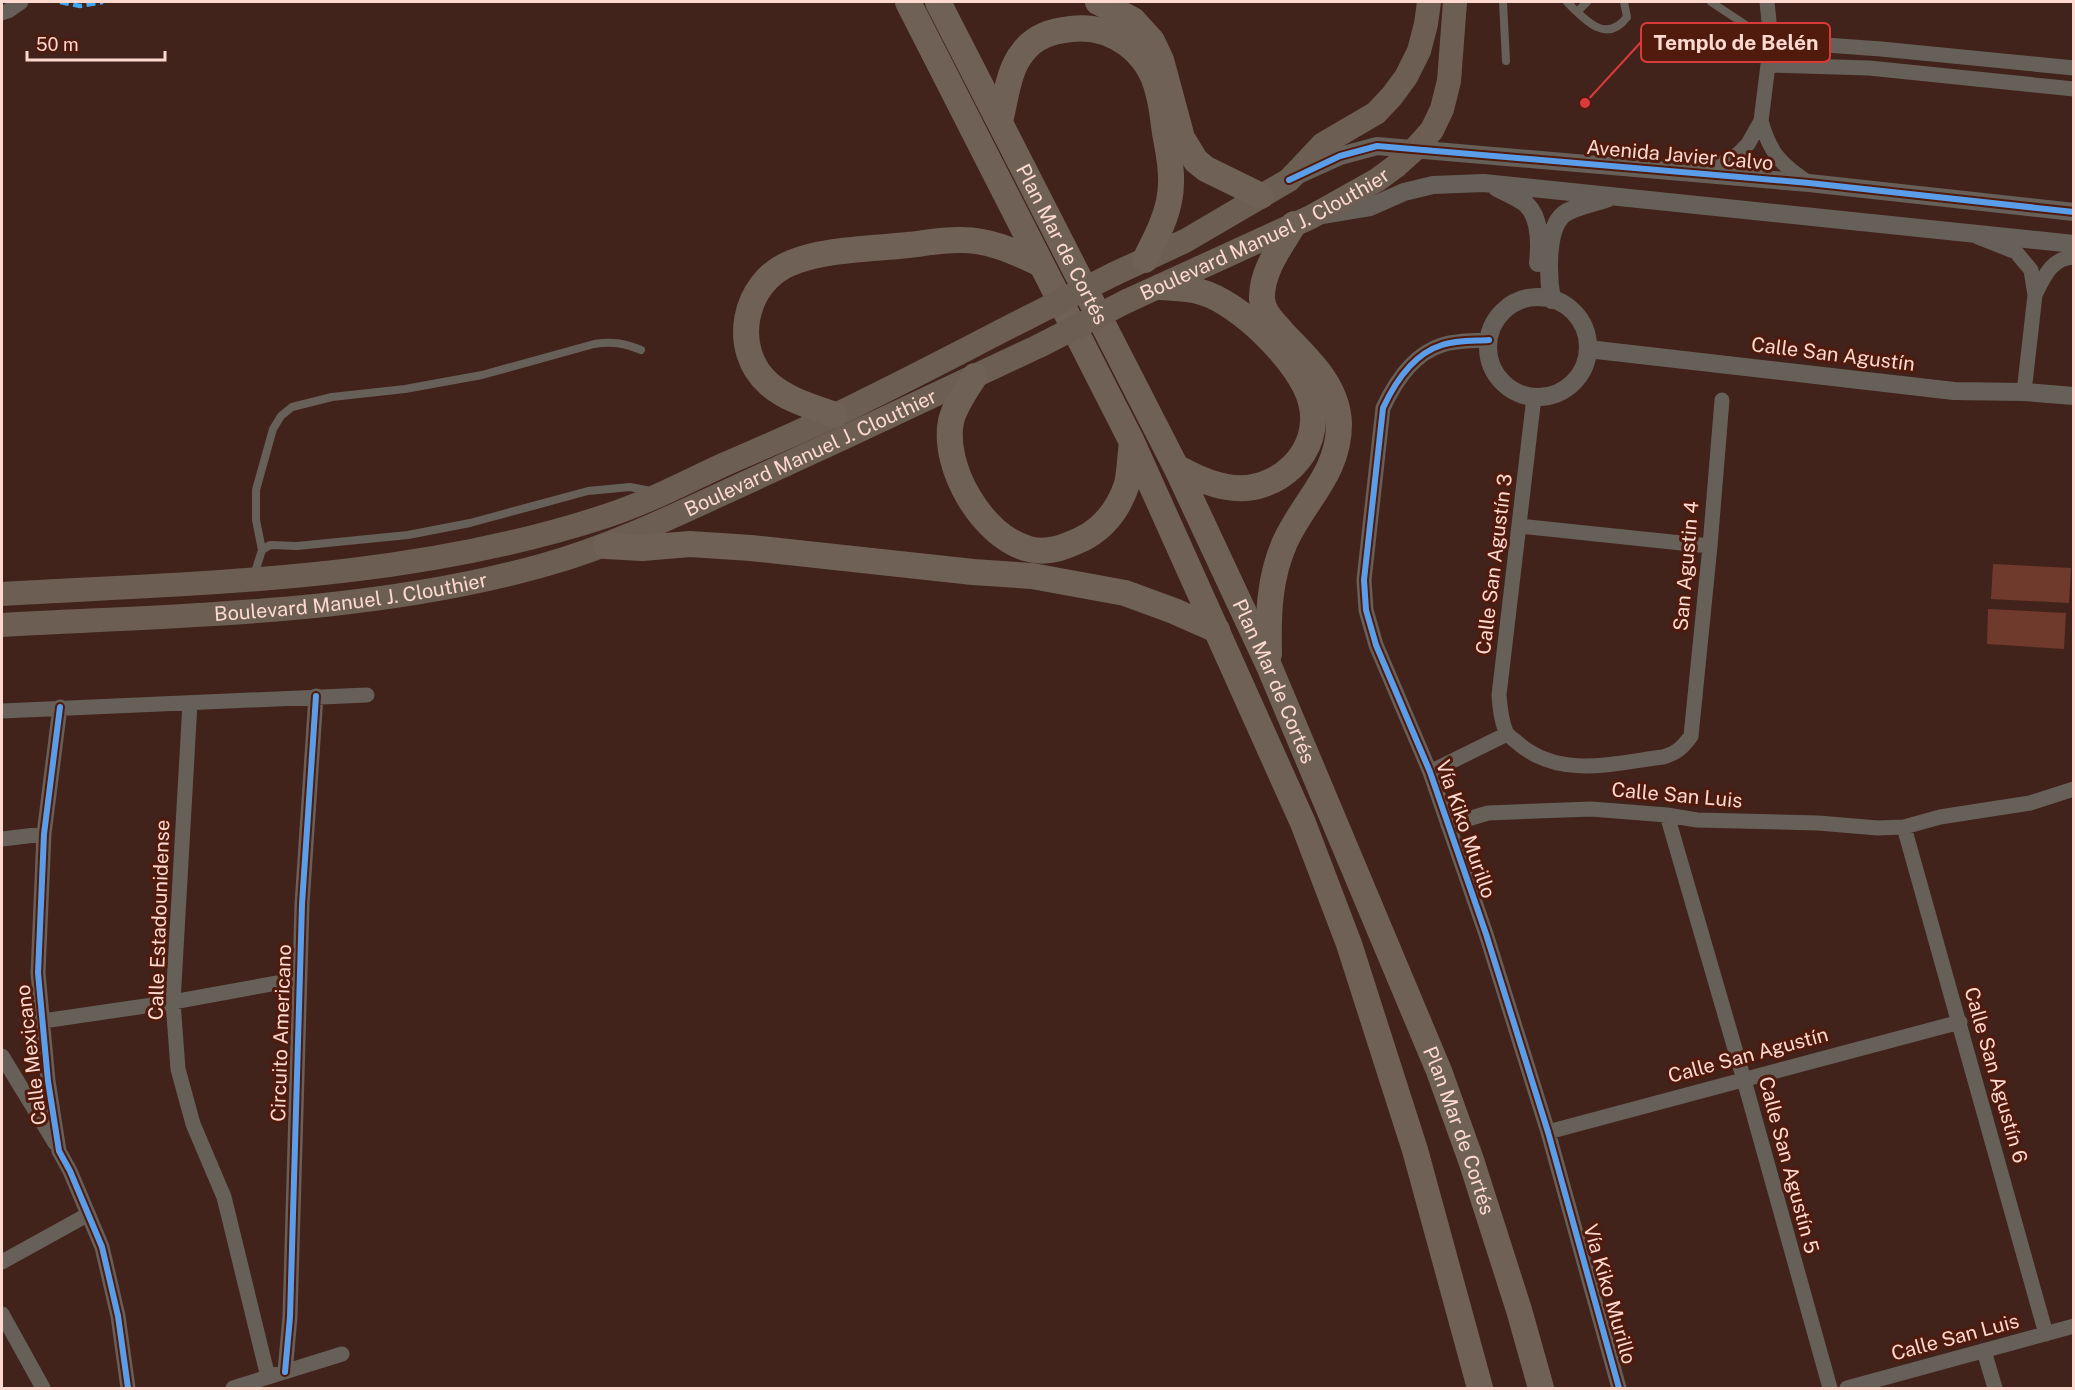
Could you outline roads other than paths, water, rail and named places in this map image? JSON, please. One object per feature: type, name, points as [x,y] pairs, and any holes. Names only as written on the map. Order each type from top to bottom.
[{"type":"highway","name":"Plan Mar de Cortés","points":[[908,2],[1132,442],[1303,824],[1349,944],[1415,1150],[1480,1389]]},
{"type":"highway","name":"Plan Mar de Cortés","points":[[938,2],[1176,467],[1269,666],[1439,1071],[1471,1160],[1541,1389]]},
{"type":"highway","points":[[1098,2],[1133,20],[1152,41],[1161,60],[1182,138],[1196,161],[1206,169],[1261,196]]},
{"type":"highway","points":[[1000,121],[1014,69],[1022,52],[1037,39],[1056,31],[1090,28],[1104,31],[1124,41],[1143,60],[1158,91],[1170,173],[1170,200],[1145,260]]},
{"type":"highway","points":[[1269,666],[1268,617],[1274,573],[1285,543],[1300,514],[1328,473],[1338,439],[1337,408],[1331,389],[1321,373],[1271,320],[1264,308],[1262,298],[1269,267],[1303,220]]},
{"type":"highway","points":[[835,415],[784,395],[760,375],[748,355],[746,321],[749,309],[759,289],[778,270],[790,263],[832,253],[964,240],[1008,249],[1041,264]]},
{"type":"highway","points":[[1160,287],[1201,292],[1244,317],[1264,334],[1295,369],[1307,389],[1314,416],[1311,436],[1304,453],[1294,466],[1274,481],[1252,487],[1228,488],[1200,479],[1176,467]]},
{"type":"highway","points":[[975,376],[958,403],[951,421],[950,447],[955,471],[970,499],[990,525],[1014,544],[1030,550],[1047,551],[1066,547],[1093,533],[1115,512],[1127,483],[1132,442]]},
{"type":"highway","points":[[606,546],[642,548],[690,544],[751,548],[1032,576],[1125,593],[1217,630]]},
{"type":"main road","name":"Boulevard Manuel J. Clouthier","points":[[2,594],[285,578],[387,567],[471,552],[608,516],[835,415],[1114,274],[1185,241],[1289,180],[1323,144],[1376,113],[1392,96],[1406,77],[1419,51],[1429,2]]},
{"type":"main road","name":"Boulevard Manuel J. Clouthier","points":[[2,625],[235,612],[385,598],[464,585],[544,565],[606,546],[1039,346],[1126,301],[1303,220],[1377,180],[1415,149],[1432,130],[1442,109],[1449,81],[1455,2]]},
{"type":"street","points":[[2,13],[21,2]]},
{"type":"street","points":[[1700,173],[1738,154],[1748,144],[1761,121],[1771,41],[1767,2]]},
{"type":"street","points":[[1771,41],[1881,48],[2073,68]]},
{"type":"street","points":[[1768,66],[1869,68],[2073,89]]},
{"type":"street","points":[[1761,121],[1766,138],[1775,155],[1787,169],[1809,183]]},
{"type":"street","name":"Avenida Javier Calvo","points":[[1289,180],[1340,156],[1377,146],[1809,183],[2073,212]]},
{"type":"street","points":[[1303,220],[1370,207],[1404,192],[1433,185],[1484,183],[2073,244]]},
{"type":"street","points":[[1484,183],[1526,204],[1536,221],[1544,298]]},
{"type":"street","points":[[1544,298],[1549,284],[1551,241],[1558,221],[1569,212],[1616,196]]},
{"type":"street","points":[[1967,233],[2016,252],[2031,270],[2035,295],[2024,392]]},
{"type":"street","points":[[2035,295],[2047,270],[2055,263],[2073,257]]},
{"type":"street","points":[[1544,298],[1567,307],[1578,318],[1586,332],[1588,348],[1585,364],[1577,379],[1565,390],[1551,396],[1534,398],[1505,385],[1495,372],[1489,357],[1489,340],[1493,327],[1510,306],[1522,300],[1544,298]]},
{"type":"street","name":"Vía Kiko Murillo","points":[[1489,340],[1442,345],[1428,352],[1407,368],[1392,388],[1383,408],[1364,580],[1366,610],[1376,645],[1430,772],[1486,934],[1548,1132],[1619,1389]]},
{"type":"street","name":"Calle San Agustín","points":[[1588,348],[1954,391],[2024,392],[2073,396]]},
{"type":"street","name":"Calle San Agustín 3","points":[[1507,734],[1501,717],[1499,695],[1534,398]]},
{"type":"street","name":"San Agustin 4","points":[[1507,734],[1529,752],[1551,763],[1584,767],[1673,754],[1682,748],[1691,736],[1722,400]]},
{"type":"street","points":[[1520,526],[1710,546]]},
{"type":"street","points":[[2,711],[367,695]]},
{"type":"street","name":"Circuito Americano","points":[[285,1372],[290,1317],[302,904],[316,696]]},
{"type":"street","name":"Calle Estadounidense","points":[[190,703],[173,1002],[178,1069],[193,1124],[224,1197],[268,1377]]},
{"type":"street","name":"Calle Mexicano","points":[[60,707],[44,834],[38,973],[48,1081],[60,1151]]},
{"type":"street","points":[[1430,772],[1507,734]]},
{"type":"street","name":"Calle San Luis","points":[[1448,825],[1488,813],[1591,809],[1708,821],[1904,827],[1940,817],[2030,802],[2073,789]]},
{"type":"street","name":"Calle San Agustín 5","points":[[1667,815],[1830,1389]]},
{"type":"street","name":"Calle San Agustín 6","points":[[1904,827],[2046,1334]]},
{"type":"street","points":[[2,839],[44,834]]},
{"type":"street","points":[[43,1021],[173,1002],[299,979]]},
{"type":"street","name":"Calle San Agustín","points":[[1548,1132],[1960,1022]]},
{"type":"street","name":"Calle Mexicano","points":[[2,1056],[60,1151],[102,1247],[118,1316],[128,1389]]},
{"type":"street","points":[[2,1262],[87,1215]]},
{"type":"street","points":[[2,1314],[42,1389]]},
{"type":"street","name":"Calle San Luis","points":[[1847,1389],[2073,1326]]},
{"type":"street","points":[[1984,1351],[1995,1389]]},
{"type":"street","points":[[233,1389],[342,1354]]},
{"type":"lane","points":[[1503,2],[1506,62]]},
{"type":"lane","points":[[1567,2],[1598,29],[1615,28],[1623,23],[1627,17],[1624,2]]},
{"type":"lane","points":[[1577,12],[1587,2]]},
{"type":"lane","points":[[1711,2],[1771,41]]},
{"type":"lane","points":[[252,580],[262,550],[256,520],[256,490],[273,429],[281,416],[292,407],[332,397],[405,389],[482,375],[594,344],[609,342],[626,344],[641,350]]},
{"type":"lane","points":[[262,550],[270,545],[297,546],[408,535],[470,523],[588,491],[630,487],[661,493]]},
{"type":"place","name":"Templo de Belén","points":[[1585,103]]}]
